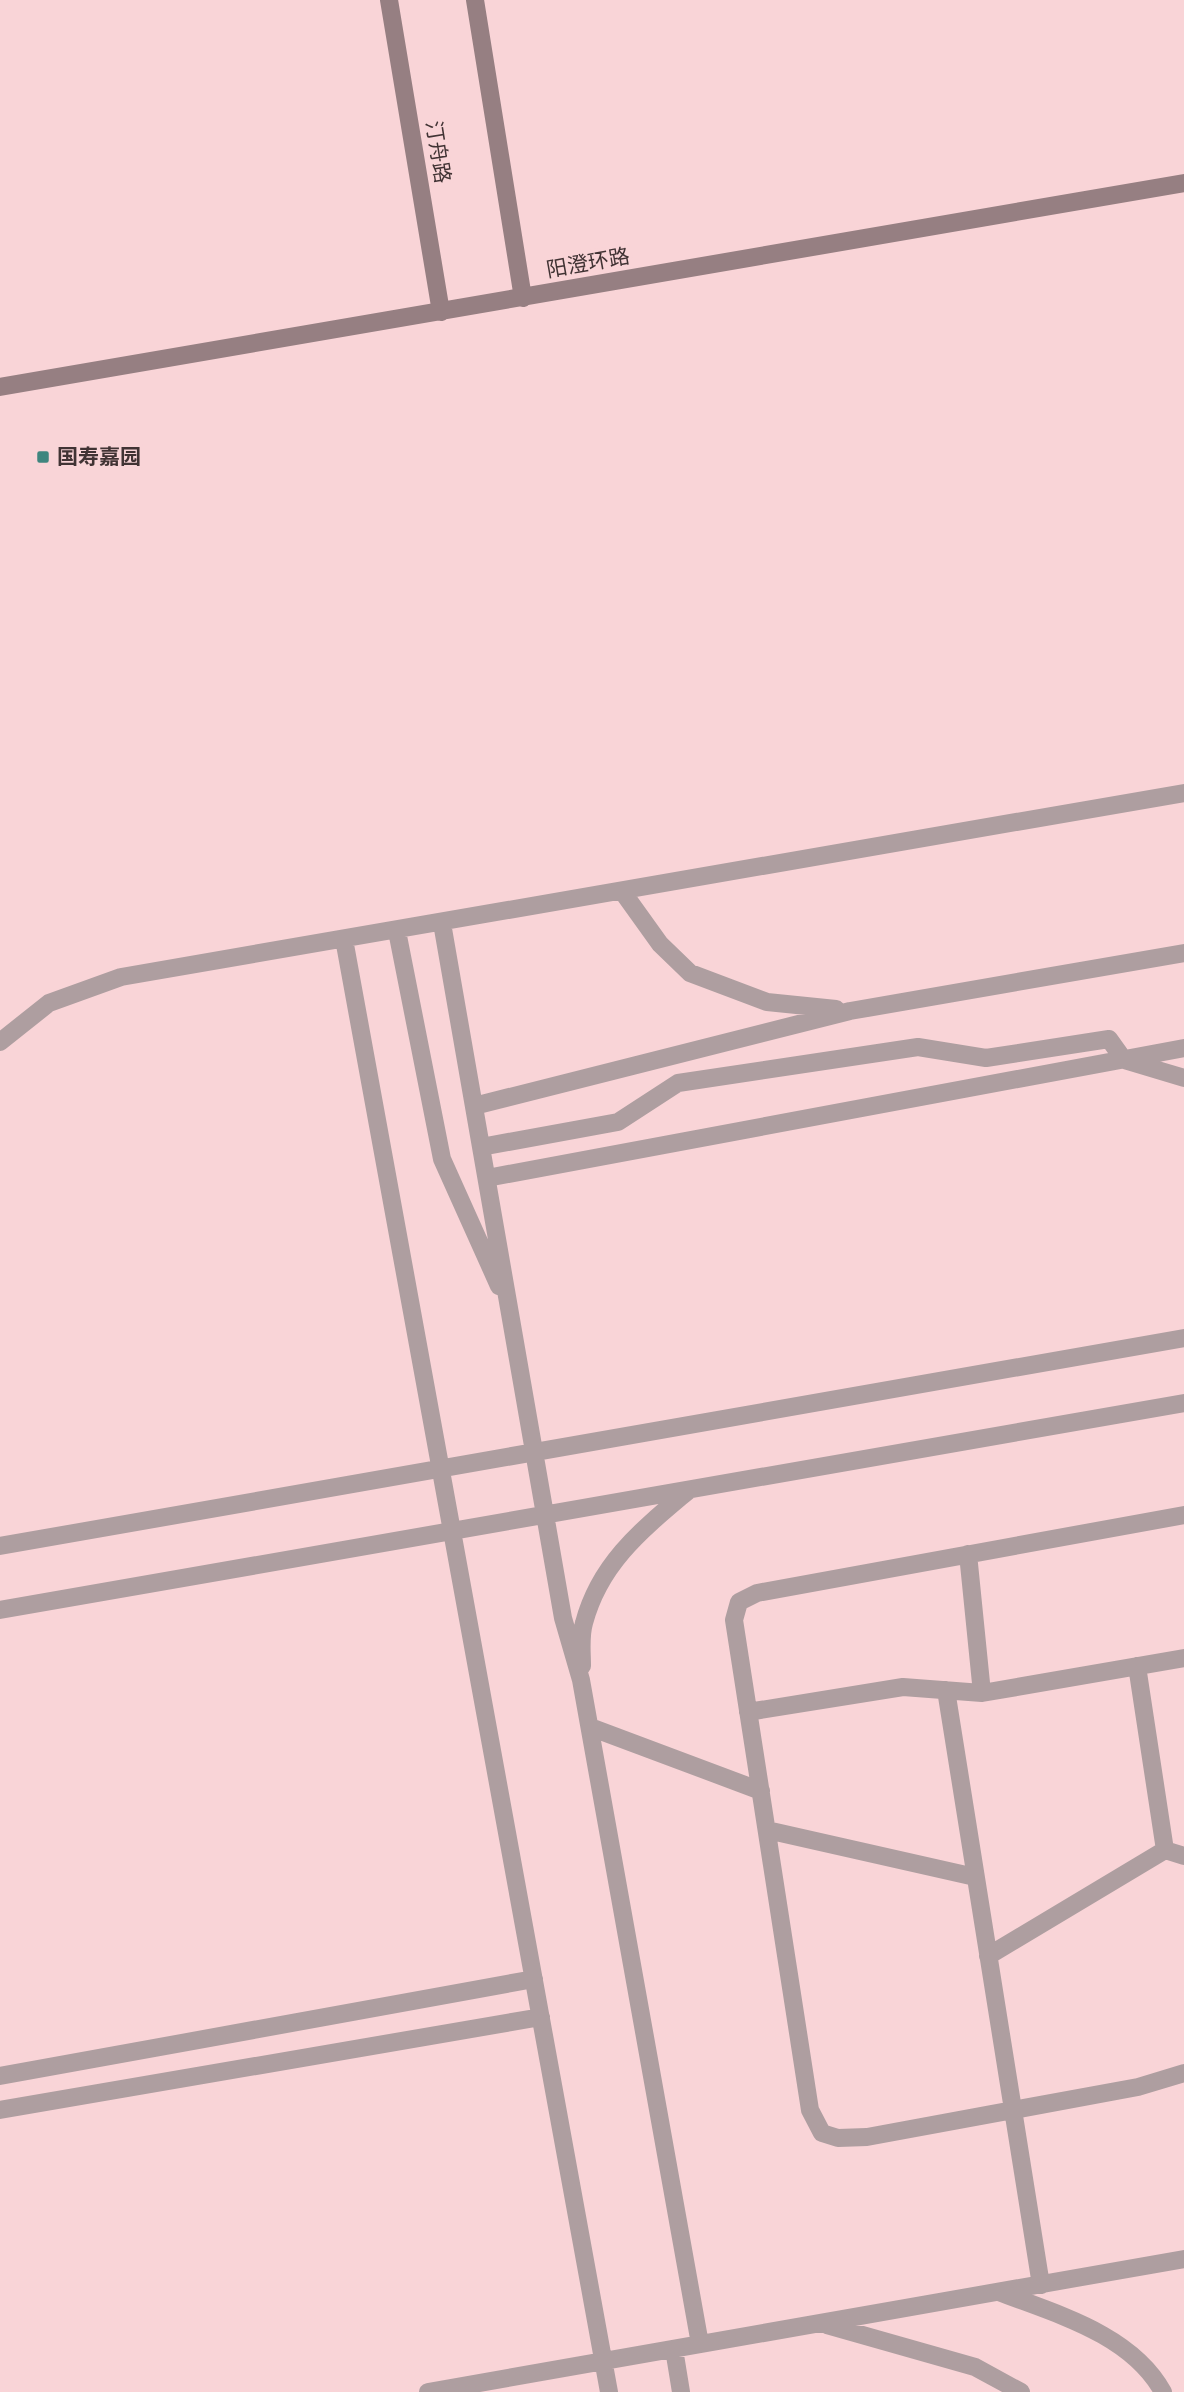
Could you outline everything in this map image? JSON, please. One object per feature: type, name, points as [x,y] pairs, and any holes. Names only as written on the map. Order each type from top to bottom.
[{"type":"main road","name":"汀舟路","points":[[389,0],[441,312]]},
{"type":"main road","points":[[475,0],[523,298]]},
{"type":"main road","name":"阳澄环路","points":[[0,387],[1184,183]]},
{"type":"lane","points":[[0,1042],[49,1003],[121,977],[1184,793]]},
{"type":"lane","points":[[622,891],[660,944],[690,973],[766,1002],[850,1011]]},
{"type":"lane","points":[[442,923],[563,1618],[581,1680],[590,1727],[700,2344]]},
{"type":"lane","points":[[397,931],[442,1159],[511,1311]]},
{"type":"lane","points":[[344,939],[609,2392]]},
{"type":"lane","points":[[474,1106],[850,1011],[1184,953]]},
{"type":"lane","points":[[481,1147],[618,1122],[678,1083],[918,1047],[986,1058],[1109,1039],[1124,1060],[1184,1078]]},
{"type":"lane","points":[[487,1178],[1184,1048]]},
{"type":"lane","points":[[0,1546],[1184,1338]]},
{"type":"lane","points":[[0,1610],[1184,1403]]},
{"type":"lane","points":[[581,1680],[583,1624],[604,1575],[630,1540],[689,1490]]},
{"type":"lane","points":[[1184,1515],[757,1593],[739,1602],[734,1620],[810,2110],[822,2133],[838,2138],[867,2137],[1138,2087],[1184,2073]]},
{"type":"lane","points":[[968,1554],[982,1693]]},
{"type":"lane","points":[[748,1712],[903,1687],[982,1693],[1184,1658]]},
{"type":"lane","points":[[1137,1666],[1165,1850]]},
{"type":"lane","points":[[946,1690],[1041,2285]]},
{"type":"lane","points":[[590,1727],[761,1791]]},
{"type":"lane","points":[[767,1830],[975,1877]]},
{"type":"lane","points":[[988,1956],[1165,1850],[1184,1856]]},
{"type":"lane","points":[[0,2076],[534,1979]]},
{"type":"lane","points":[[0,2110],[541,2017]]},
{"type":"lane","points":[[428,2392],[1184,2259]]},
{"type":"lane","points":[[999,2292],[1089,2327],[1128,2352],[1158,2381],[1163,2392]]},
{"type":"lane","points":[[821,2323],[975,2367],[1020,2392]]},
{"type":"lane","points":[[674,2349],[681,2392]]},
{"type":"place","name":"国寿嘉园","points":[[43,457]]}]
